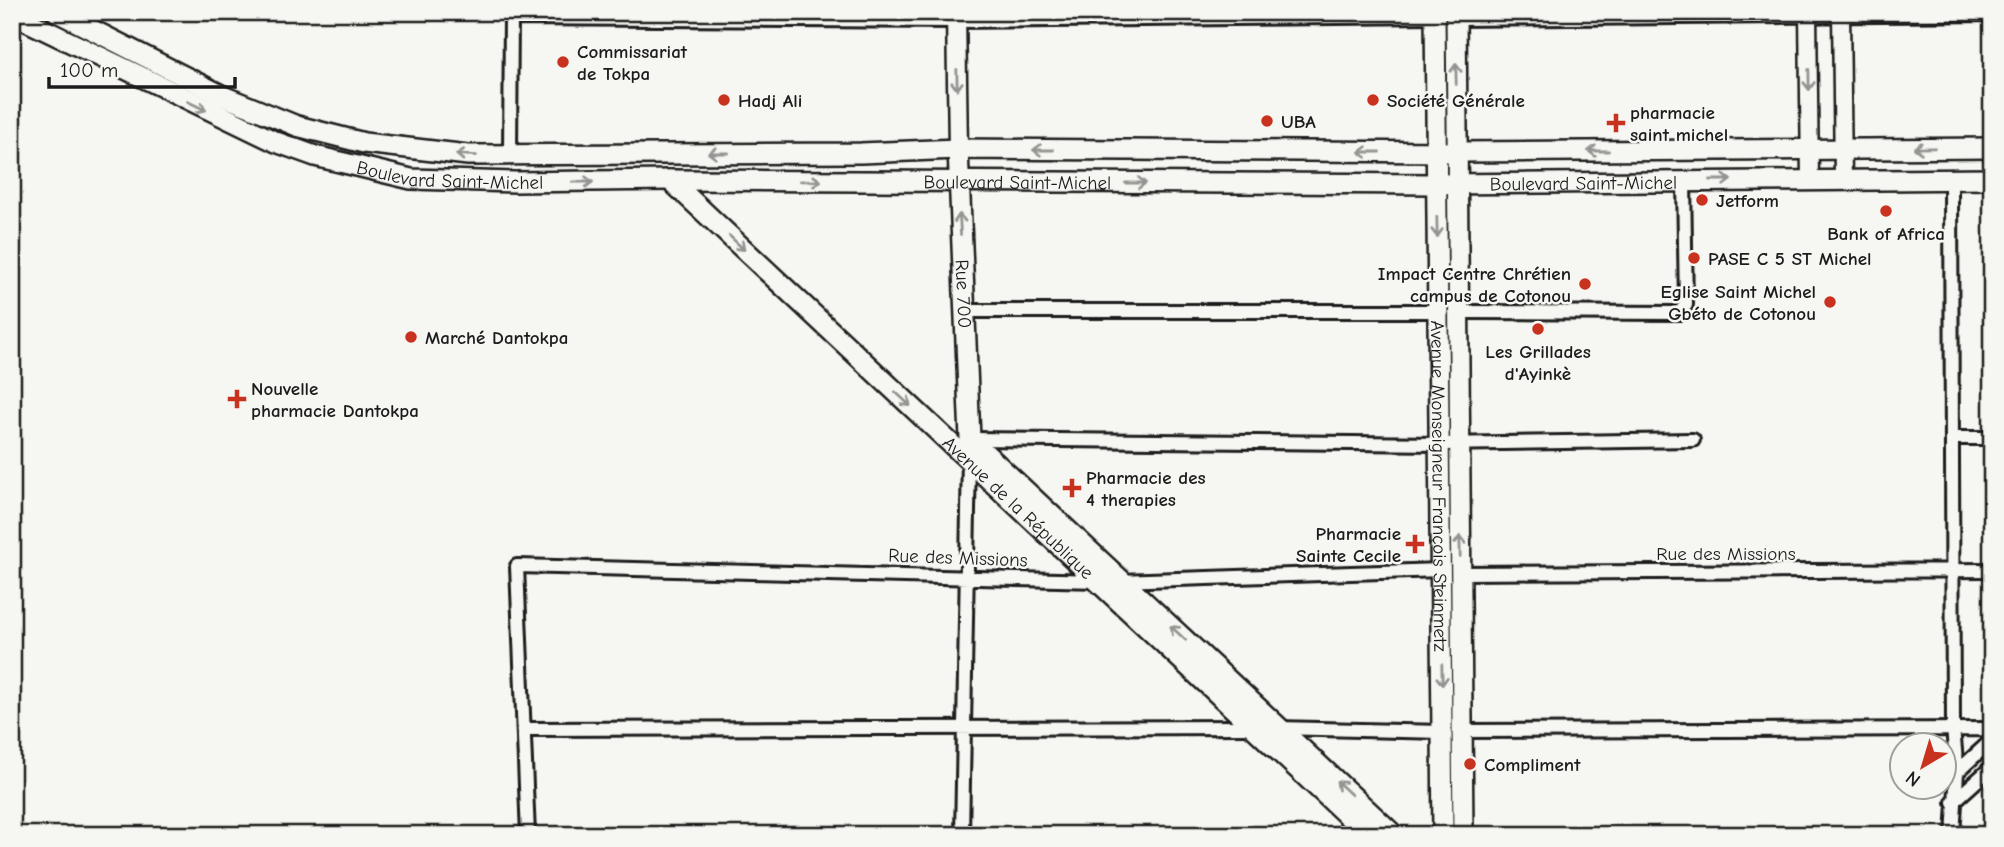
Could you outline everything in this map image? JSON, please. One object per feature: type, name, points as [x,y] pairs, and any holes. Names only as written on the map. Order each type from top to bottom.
[{"type":"main road","name":"Boulevard Saint-Michel","points":[[57,12],[223,96],[297,126],[364,143],[468,155],[861,153],[958,149],[1457,152],[1992,148]]},
{"type":"main road","name":"Boulevard Saint-Michel","points":[[12,14],[276,142],[347,164],[431,180],[1437,184],[1992,179]]},
{"type":"main road","name":"Avenue Monseigneur François Steinmetz","points":[[1435,14],[1437,184],[1448,312]]},
{"type":"main road","name":"Avenue Monseigneur François Steinmetz","points":[[1456,16],[1457,183],[1448,312],[1449,444],[1441,570],[1452,732],[1463,835]]},
{"type":"main road","points":[[956,17],[958,149]]},
{"type":"main road","name":"Rue 700","points":[[958,149],[970,439]]},
{"type":"main road","name":"Avenue de la République","points":[[670,180],[1367,835]]},
{"type":"main road","name":"Avenue de la République","points":[[970,439],[1394,835]]},
{"type":"main road","name":"Avenue Monseigneur François Steinmetz","points":[[1443,835],[1461,573],[1449,444]]},
{"type":"street","points":[[510,155],[511,15],[956,17],[1435,14]]},
{"type":"street","points":[[1808,14],[1810,180]]},
{"type":"street","points":[[1841,14],[1843,179]]},
{"type":"street","points":[[1456,16],[1992,14]]},
{"type":"street","points":[[1951,179],[1953,732]]},
{"type":"street","points":[[964,311],[1679,313],[1686,305],[1684,181]]},
{"type":"street","points":[[1952,439],[1992,438]]},
{"type":"street","points":[[962,835],[970,439],[1449,444],[1693,440]]},
{"type":"street","name":"Rue des Missions","points":[[525,729],[517,566],[1097,581],[1441,570]]},
{"type":"street","name":"Rue des Missions","points":[[1461,573],[1992,569]]},
{"type":"street","points":[[528,835],[525,729],[1253,727],[1452,732],[1992,729]]},
{"type":"street","points":[[1958,771],[1992,740]]},
{"type":"street","points":[[1958,798],[1992,767]]},
{"type":"street","points":[[1953,802],[1954,835]]},
{"type":"place","name":"Commissariat de Tokpa","points":[[563,62]]},
{"type":"place","name":"Hadj Ali","points":[[724,100]]},
{"type":"place","name":"Société Générale","points":[[1373,100]]},
{"type":"place","name":"UBA","points":[[1267,121]]},
{"type":"place","name":"pharmacie saint michel","points":[[1616,123]]},
{"type":"place","name":"Jetform","points":[[1702,200]]},
{"type":"place","name":"Bank of Africa","points":[[1886,211]]},
{"type":"place","name":"PASE C 5 ST Michel","points":[[1694,258]]},
{"type":"place","name":"Impact Centre Chrétien campus de Cotonou","points":[[1585,284]]},
{"type":"place","name":"Eglise Saint Michel Gbéto de Cotonou","points":[[1830,302]]},
{"type":"place","name":"Les Grillades d'Ayinkè","points":[[1538,329]]},
{"type":"place","name":"Marché Dantokpa","points":[[411,337]]},
{"type":"place","name":"Nouvelle pharmacie Dantokpa","points":[[237,399]]},
{"type":"place","name":"Pharmacie des 4 therapies","points":[[1072,488]]},
{"type":"place","name":"Pharmacie Sainte Cecile","points":[[1415,544]]},
{"type":"place","name":"Compliment","points":[[1470,764]]}]
